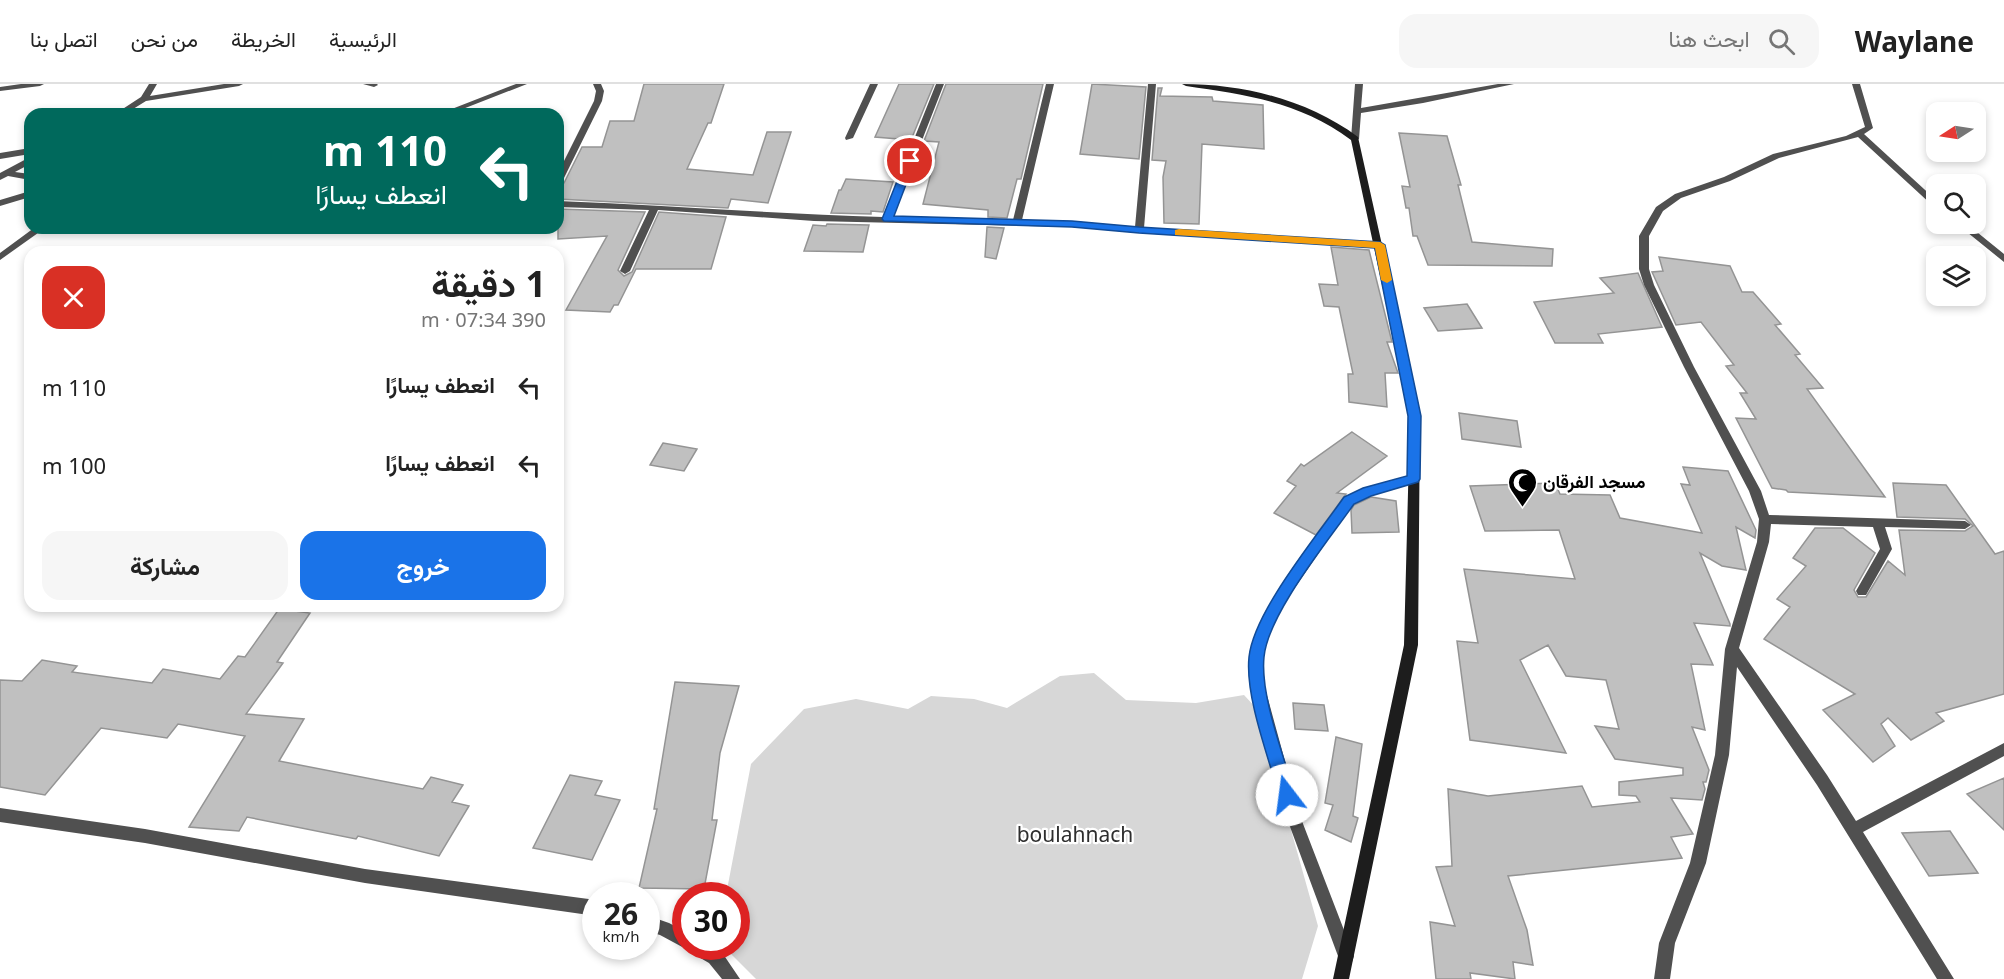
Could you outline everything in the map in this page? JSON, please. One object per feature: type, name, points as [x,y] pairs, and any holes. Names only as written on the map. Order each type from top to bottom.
[{"type":"main road","points":[[1186,84],[1261,95],[1308,109],[1341,127],[1355,139],[1380,245],[1415,416],[1411,645],[1341,979]]},
{"type":"street","points":[[0,89],[40,84]]},
{"type":"street","points":[[144,99],[153,84]]},
{"type":"street","points":[[129,108],[144,99],[239,84]]},
{"type":"street","points":[[459,108],[522,84]]},
{"type":"street","points":[[564,170],[598,101],[600,92],[597,84]]},
{"type":"street","points":[[849,138],[874,84]]},
{"type":"street","points":[[887,219],[940,84]]},
{"type":"street","points":[[1017,221],[1050,84]]},
{"type":"street","points":[[1139,230],[1152,84]]},
{"type":"street","points":[[1355,139],[1359,84]]},
{"type":"street","points":[[1357,111],[1510,84]]},
{"type":"street","points":[[1662,979],[1667,943],[1698,863],[1722,755],[1732,649],[1763,542],[1765,519],[1755,491],[1689,367],[1649,285],[1644,269],[1644,236],[1659,209],[1678,196],[1727,178],[1776,156],[1860,134],[1869,128],[1856,84]]},
{"type":"street","points":[[1860,134],[1926,195]]},
{"type":"street","points":[[0,156],[24,152]]},
{"type":"street","points":[[4,175],[24,163]]},
{"type":"street","points":[[4,175],[24,177]]},
{"type":"street","points":[[0,203],[24,196]]},
{"type":"street","points":[[564,204],[655,207],[814,218],[1017,221],[1380,245]]},
{"type":"street","points":[[625,271],[655,207]]},
{"type":"street","points":[[0,256],[31,234]]},
{"type":"street","points":[[1974,234],[2004,259]]},
{"type":"street","points":[[1346,956],[1293,816],[1258,688],[1256,657],[1261,638],[1274,609],[1349,500],[1367,492],[1414,479]]},
{"type":"street","points":[[1765,519],[1965,525]]},
{"type":"street","points":[[1862,591],[1886,549],[1878,522]]},
{"type":"street","points":[[1732,649],[1853,830],[1946,979]]},
{"type":"street","points":[[1853,830],[2004,749]]},
{"type":"street","points":[[0,815],[145,836],[365,876],[582,906]]},
{"type":"street","points":[[717,960],[732,979]]},
{"type":"green space","name":"boulahnach","points":[[1094,673],[1126,700],[1196,703],[1244,695],[1257,709],[1318,926],[1302,979],[756,979],[737,960],[750,960],[750,882],[728,882],[751,764],[804,709],[856,699],[908,709],[931,696],[974,699],[1007,708],[1060,676]]},
{"type":"building","points":[[644,84],[724,84],[711,123],[708,123],[687,169],[753,175],[767,132],[791,132],[768,203],[731,199],[728,208],[564,199],[564,183],[582,147],[602,147],[610,121],[634,121]]},
{"type":"building","points":[[899,84],[934,84],[911,140],[875,137]]},
{"type":"building","points":[[946,84],[1043,84],[1021,179],[1017,179],[1007,218],[988,217],[988,210],[923,204],[939,142],[924,141]]},
{"type":"building","points":[[1092,84],[1146,87],[1139,159],[1080,154]]},
{"type":"building","points":[[1158,88],[1162,88],[1160,96],[1212,97],[1213,101],[1263,105],[1264,149],[1202,144],[1199,224],[1164,223],[1163,177],[1166,161],[1152,160]]},
{"type":"building","points":[[1399,133],[1447,136],[1461,185],[1458,185],[1472,242],[1553,249],[1552,266],[1428,265],[1417,236],[1413,236],[1409,208],[1406,208],[1402,186],[1410,187]]},
{"type":"building","points":[[846,179],[893,182],[883,212],[831,213],[839,190]]},
{"type":"building","points":[[564,209],[645,212],[618,270],[624,276],[632,272],[659,212],[726,217],[711,269],[636,269],[618,305],[614,305],[610,312],[566,310],[607,236],[558,239],[558,234],[564,234]]},
{"type":"building","points":[[827,224],[869,225],[863,252],[804,251],[813,225],[826,226]]},
{"type":"building","points":[[987,227],[1004,228],[996,259],[985,257]]},
{"type":"building","points":[[1331,247],[1369,250],[1392,342],[1387,342],[1398,373],[1385,373],[1387,407],[1349,402],[1348,374],[1353,374],[1339,307],[1324,306],[1319,284],[1338,285]]},
{"type":"building","points":[[1659,257],[1730,266],[1742,292],[1753,292],[1781,324],[1775,325],[1800,354],[1795,355],[1823,388],[1807,389],[1885,497],[1788,492],[1772,488],[1736,418],[1756,419],[1740,393],[1747,393],[1726,366],[1734,365],[1701,322],[1676,325],[1652,272],[1663,271]]},
{"type":"building","points":[[1638,273],[1662,327],[1598,334],[1603,343],[1555,343],[1534,302],[1614,293],[1600,278]]},
{"type":"building","points":[[1467,304],[1482,328],[1438,331],[1424,308]]},
{"type":"building","points":[[1459,413],[1517,421],[1521,447],[1462,439]]},
{"type":"building","points":[[1352,432],[1387,456],[1337,493],[1346,494],[1316,535],[1274,513],[1296,486],[1287,481],[1301,464],[1304,466]]},
{"type":"building","points":[[663,443],[697,449],[684,471],[650,465]]},
{"type":"building","points":[[1683,467],[1728,471],[1756,530],[1755,538],[1736,527],[1746,570],[1722,566],[1700,553],[1730,626],[1694,623],[1713,665],[1691,664],[1705,730],[1692,727],[1709,770],[1706,782],[1703,782],[1705,789],[1702,800],[1671,798],[1693,834],[1671,837],[1682,858],[1508,876],[1527,930],[1533,965],[1513,962],[1515,979],[1470,973],[1471,979],[1436,979],[1430,922],[1455,926],[1436,867],[1452,866],[1448,789],[1488,796],[1582,786],[1592,807],[1640,802],[1636,796],[1619,795],[1619,782],[1683,775],[1683,768],[1615,759],[1595,726],[1619,729],[1606,680],[1566,676],[1548,645],[1520,660],[1566,753],[1470,740],[1457,641],[1478,643],[1464,569],[1575,579],[1559,530],[1485,531],[1470,486],[1555,483],[1560,494],[1610,495],[1620,518],[1702,533],[1681,484],[1690,485]]},
{"type":"building","points":[[1893,483],[1946,485],[1995,554],[2004,551],[2004,694],[1936,713],[1944,721],[1911,740],[1888,718],[1881,724],[1895,746],[1873,762],[1823,710],[1855,694],[1764,639],[1790,607],[1777,599],[1806,566],[1793,558],[1815,528],[1843,528],[1875,553],[1854,590],[1858,597],[1866,597],[1888,561],[1905,575],[1899,530],[1965,531],[1973,526],[1965,519],[1897,517]]},
{"type":"building","points":[[1371,497],[1396,501],[1399,532],[1352,533],[1351,510],[1354,505]]},
{"type":"building","points":[[277,612],[310,613],[277,662],[283,663],[246,714],[304,719],[279,761],[423,789],[431,777],[463,785],[452,802],[469,806],[439,856],[358,836],[356,839],[247,817],[239,831],[189,827],[245,736],[178,724],[167,738],[101,728],[45,795],[0,787],[0,680],[22,681],[42,660],[77,666],[72,672],[152,683],[163,669],[220,679],[238,656],[245,657]]},
{"type":"building","points":[[675,682],[739,686],[720,753],[712,820],[717,820],[705,882],[672,882],[672,889],[660,888],[660,882],[640,882],[657,809],[654,809]]},
{"type":"building","points":[[1293,703],[1324,705],[1328,731],[1295,729]]},
{"type":"building","points":[[1336,737],[1362,744],[1353,816],[1358,818],[1351,842],[1325,830],[1333,805],[1325,803]]},
{"type":"building","points":[[570,775],[602,781],[595,795],[620,800],[592,860],[533,848]]},
{"type":"building","points":[[2004,778],[2004,830],[1967,794]]},
{"type":"building","points":[[1950,831],[1978,873],[1929,876],[1902,833]]},
{"type":"slow traffic","points":[[1179,233],[1380,245],[1387,280]]},
{"type":"place","name":"مسجد الفرقان","points":[[1522,508]]},
{"type":"route","points":[[910,161],[887,219],[1017,221],[1380,245],[1415,416],[1414,479],[1367,492],[1349,500],[1274,609],[1261,638],[1256,657],[1258,688],[1287,795]]}]
